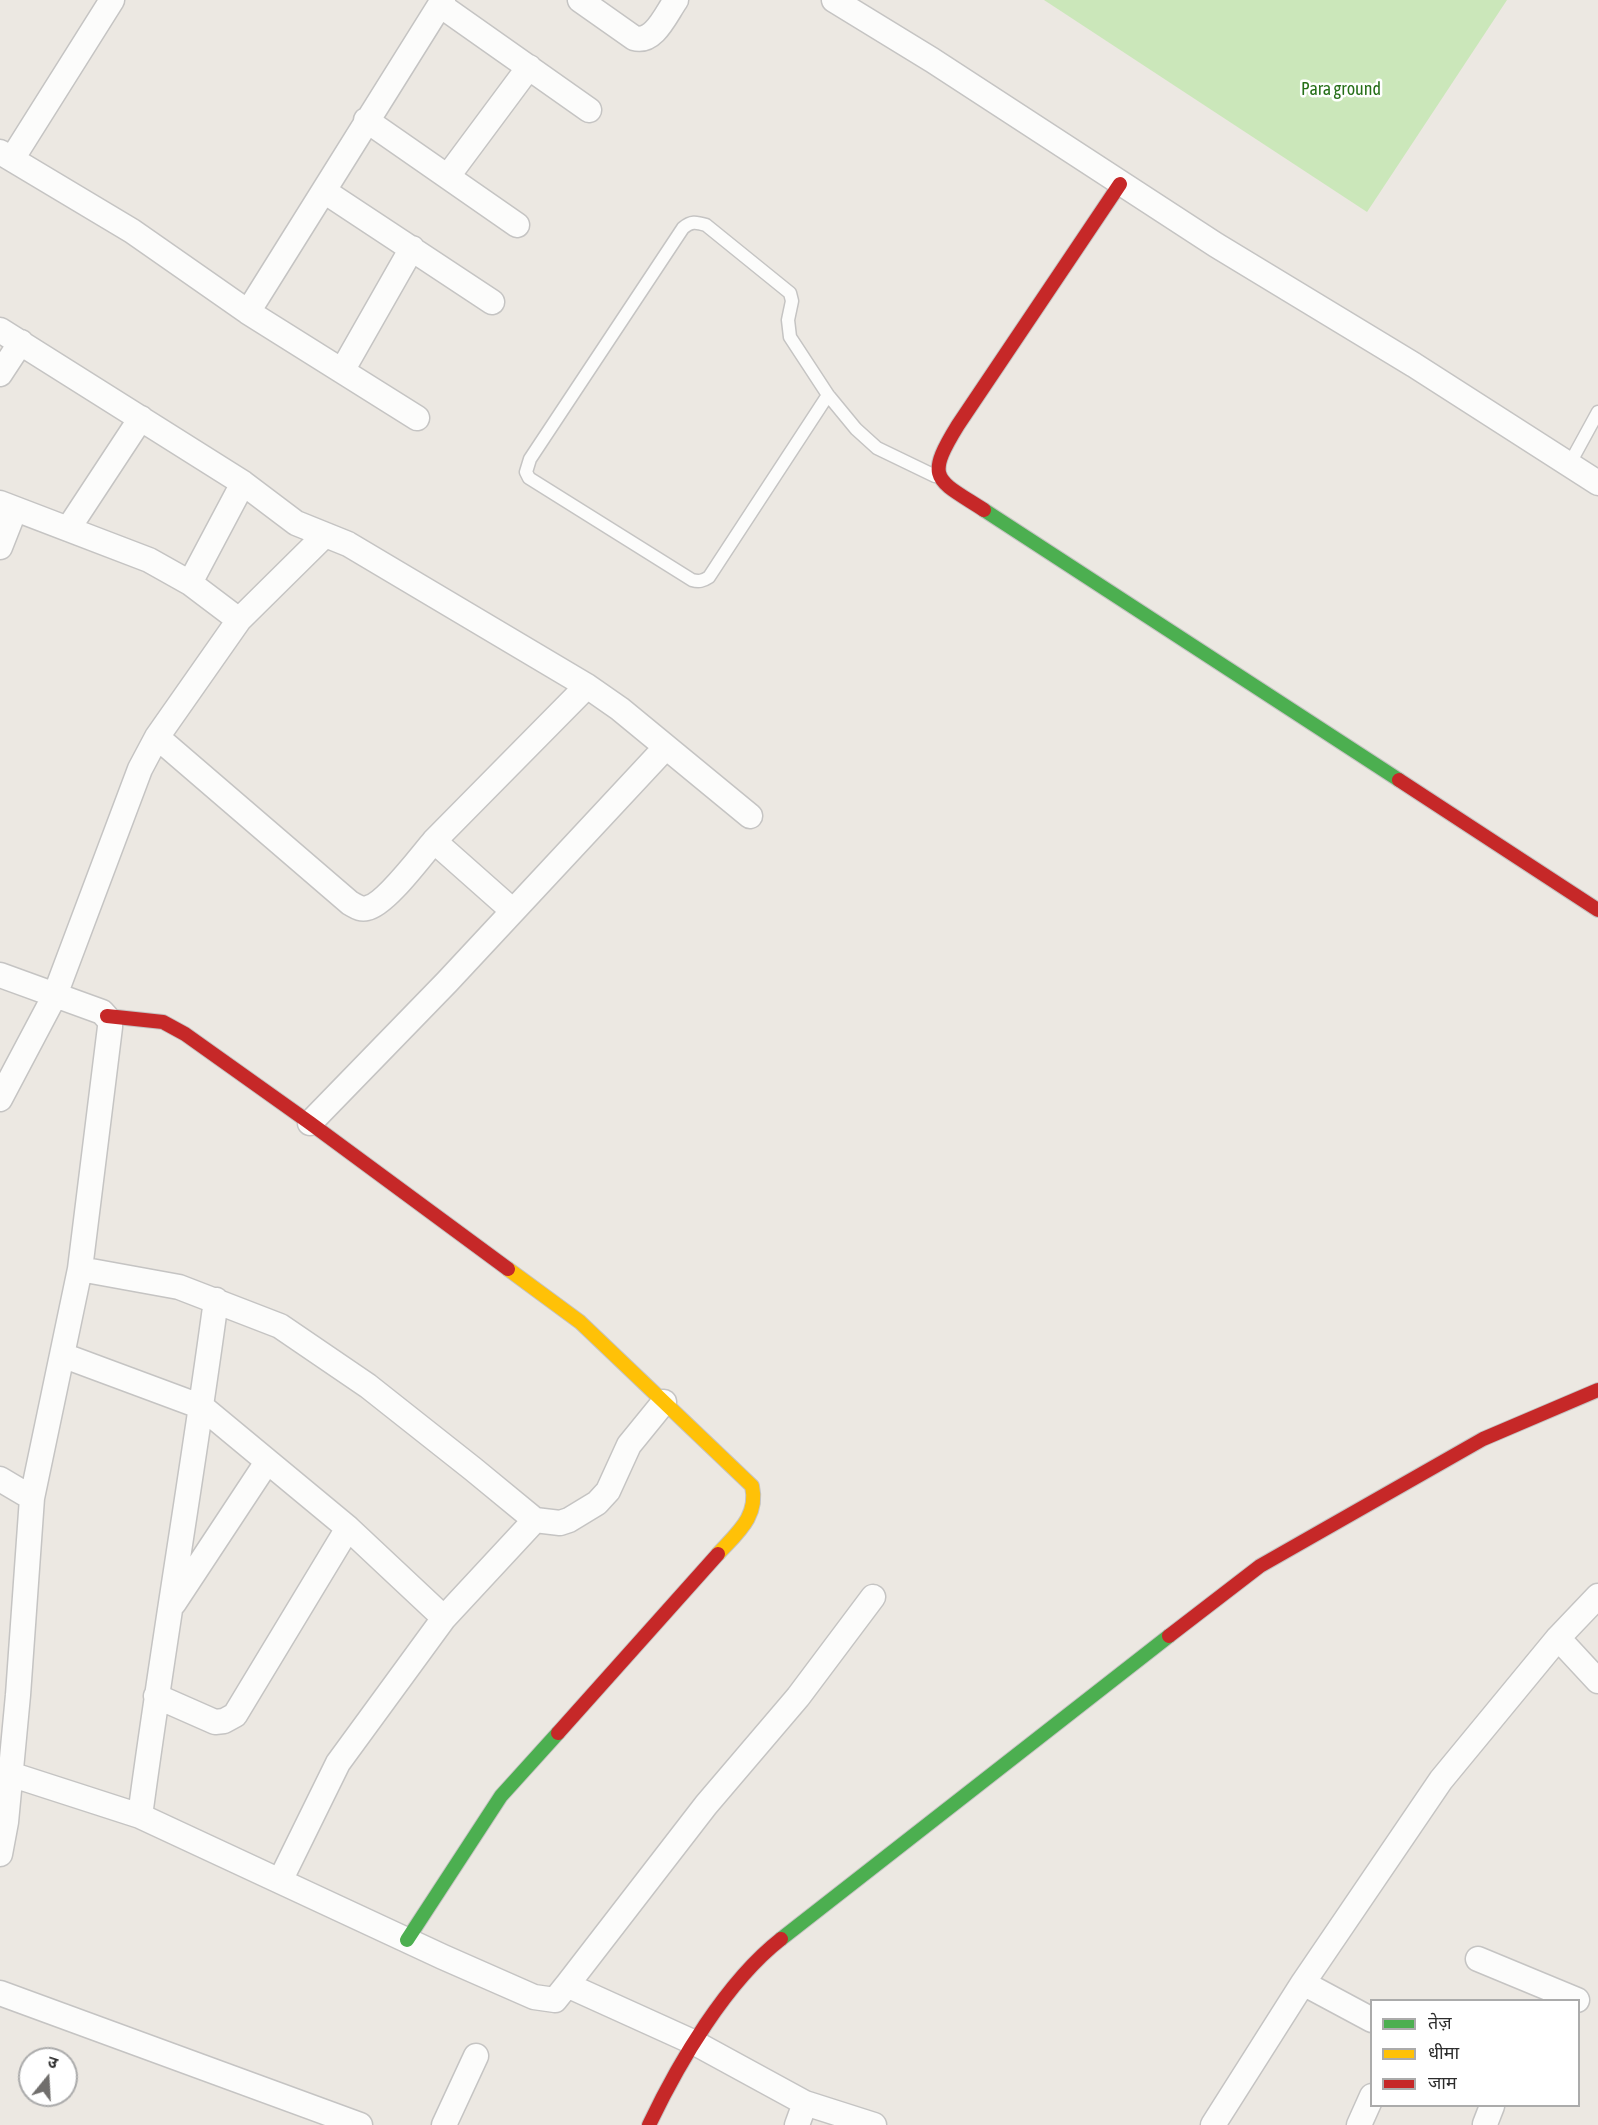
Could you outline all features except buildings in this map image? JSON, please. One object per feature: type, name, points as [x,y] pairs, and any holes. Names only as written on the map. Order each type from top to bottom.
[{"type":"street","points":[[112,0],[6,156],[132,231],[248,312],[417,418]]},
{"type":"street","points":[[580,0],[634,38],[641,40],[653,33],[676,0]]},
{"type":"street","points":[[834,0],[932,60],[1216,245],[1414,365],[1598,483]]},
{"type":"street","points":[[248,312],[366,120],[442,3],[589,110]]},
{"type":"street","points":[[448,176],[529,67]]},
{"type":"street","points":[[366,120],[517,225]]},
{"type":"street","points":[[1120,184],[958,425],[939,458],[939,478],[944,484],[1598,910]]},
{"type":"street","points":[[324,191],[492,302]]},
{"type":"street","points":[[342,371],[412,248]]},
{"type":"street","points":[[0,374],[10,336],[243,483],[296,523],[348,544],[587,686],[620,709],[750,816]]},
{"type":"street","points":[[68,529],[141,418]]},
{"type":"street","points":[[190,583],[243,483]]},
{"type":"street","points":[[0,547],[7,506],[149,560],[190,583],[239,620]]},
{"type":"street","points":[[0,1099],[55,995],[140,769],[157,737],[239,620],[324,536]]},
{"type":"street","points":[[157,737],[350,903],[361,909],[370,908],[384,898],[434,841],[587,686]]},
{"type":"street","points":[[310,1123],[666,747]]},
{"type":"street","points":[[434,841],[513,911]]},
{"type":"street","points":[[0,975],[97,1010],[107,1016],[163,1022],[185,1034],[580,1322],[752,1486],[756,1498],[752,1514],[501,1796],[406,1940]]},
{"type":"street","points":[[0,1854],[10,1774],[9,1689],[32,1498],[80,1269],[110,1027],[107,1016]]},
{"type":"street","points":[[80,1269],[179,1287],[280,1326],[358,1380],[473,1468],[535,1520],[560,1523],[597,1503],[608,1491],[629,1445],[664,1402]]},
{"type":"street","points":[[140,1816],[216,1300]]},
{"type":"street","points":[[62,1355],[202,1407],[348,1528],[444,1618]]},
{"type":"street","points":[[649,2125],[695,2043],[732,1988],[766,1951],[1260,1566],[1483,1439],[1598,1390]]},
{"type":"street","points":[[169,1610],[267,1462]]},
{"type":"street","points":[[0,1479],[32,1498]]},
{"type":"street","points":[[280,1881],[338,1763],[444,1618],[535,1520]]},
{"type":"street","points":[[156,1696],[215,1722],[235,1715],[348,1528]]},
{"type":"street","points":[[1213,2125],[1303,1983],[1441,1780],[1558,1638],[1598,1596]]},
{"type":"street","points":[[10,1774],[140,1816],[534,1997],[555,2000],[706,1805],[798,1697],[873,1597]]},
{"type":"street","points":[[1558,1638],[1598,1681]]},
{"type":"street","points":[[1478,1959],[1533,1992],[1568,1999]]},
{"type":"street","points":[[1303,1983],[1370,2019]]},
{"type":"street","points":[[567,1985],[695,2043],[801,2114],[874,2125]]},
{"type":"street","points":[[0,1993],[360,2125]]},
{"type":"street","points":[[1580,2002],[1598,2009]]},
{"type":"street","points":[[444,2125],[476,2056]]},
{"type":"street","points":[[1359,2125],[1370,2098]]},
{"type":"street","points":[[1485,2124],[1492,2107]]},
{"type":"lane","points":[[828,395],[709,577],[698,582],[529,478],[526,472],[530,459],[683,228],[688,223],[695,222],[706,225],[790,293],[792,301],[788,320],[790,337],[828,395],[856,429],[877,448],[939,478]]},
{"type":"lane","points":[[1569,465],[1598,412]]},
{"type":"green space","name":"Para ground","points":[[1044,0],[1507,0],[1367,212]]},
{"type":"traffic: fast","points":[[984,510],[1399,780]]},
{"type":"traffic: fast","points":[[781,1939],[1169,1636]]},
{"type":"traffic: fast","points":[[407,1940],[501,1796],[558,1733]]},
{"type":"traffic: slow","points":[[508,1269],[580,1322],[752,1486],[753,1497],[749,1515],[739,1531],[718,1554]]},
{"type":"traffic: jam","points":[[984,510],[946,484],[940,476],[941,457],[958,425],[1120,184]]},
{"type":"traffic: jam","points":[[1399,780],[1598,910]]},
{"type":"traffic: jam","points":[[107,1016],[163,1022],[185,1034],[508,1269]]},
{"type":"traffic: jam","points":[[1169,1636],[1260,1566],[1483,1439],[1598,1390]]},
{"type":"traffic: jam","points":[[558,1733],[718,1554]]},
{"type":"traffic: jam","points":[[649,2125],[689,2050],[723,2000],[741,1977],[781,1939]]}]
